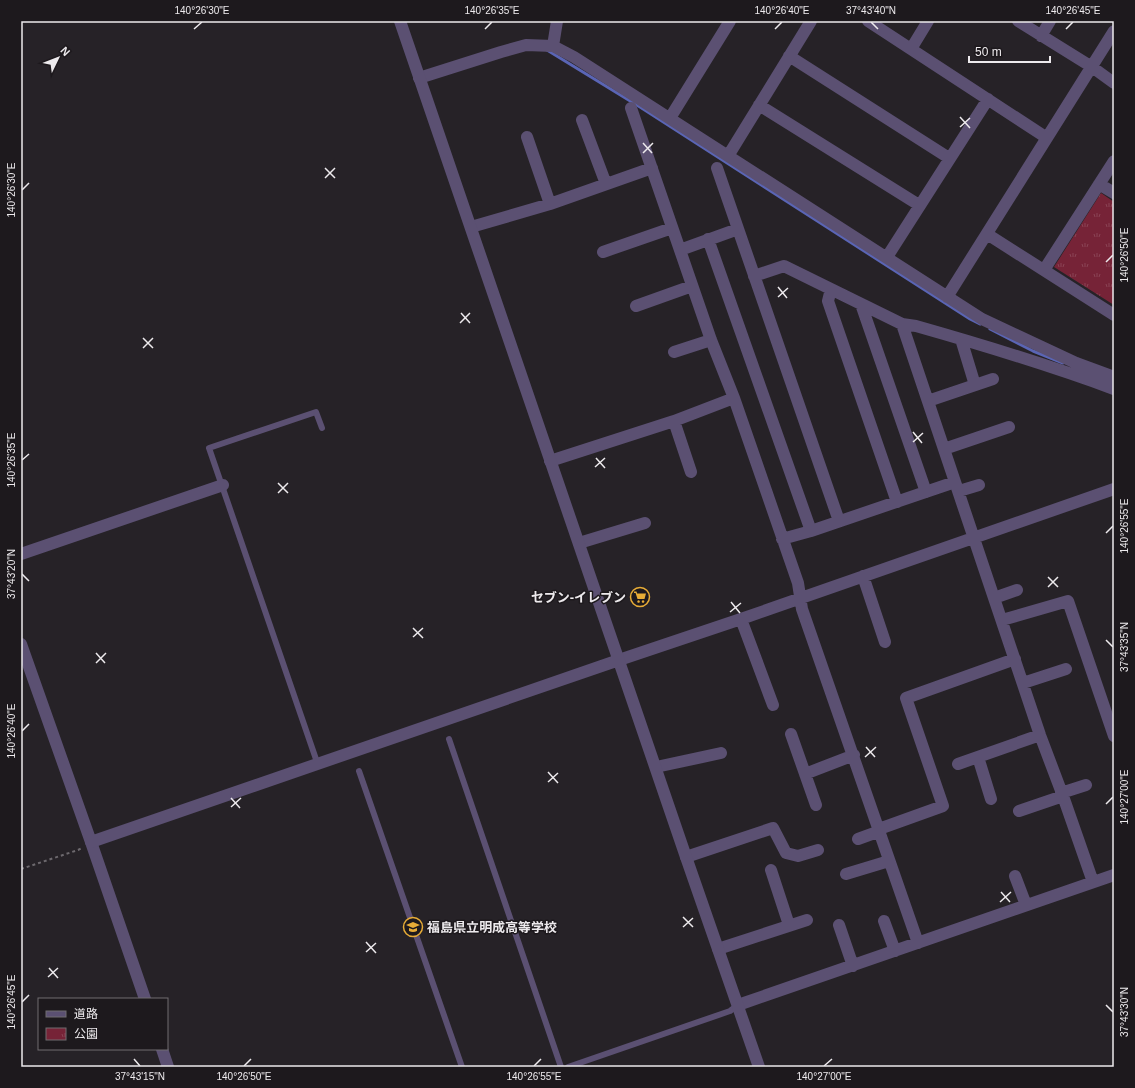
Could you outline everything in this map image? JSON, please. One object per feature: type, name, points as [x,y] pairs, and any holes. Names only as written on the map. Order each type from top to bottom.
[{"type":"street","points":[[400,21],[759,1067]]},
{"type":"street","points":[[553,46],[557,21]]},
{"type":"street","points":[[670,118],[730,21]]},
{"type":"street","points":[[728,156],[811,21]]},
{"type":"street","points":[[868,21],[1047,138]]},
{"type":"street","points":[[910,49],[928,21]]},
{"type":"street","points":[[1018,21],[1092,67],[1114,83]]},
{"type":"street","points":[[1041,36],[1050,21]]},
{"type":"street","points":[[947,297],[1114,31]]},
{"type":"street","points":[[419,78],[526,45],[553,46],[574,57],[670,118],[982,319],[1076,363],[1114,377]]},
{"type":"street","points":[[789,56],[949,158]]},
{"type":"street","points":[[887,257],[988,99]]},
{"type":"street","points":[[759,105],[919,205]]},
{"type":"street","points":[[631,108],[692,286],[734,398],[798,583],[802,609],[854,755],[918,943]]},
{"type":"street","points":[[582,120],[606,184]]},
{"type":"street","points":[[527,137],[550,204]]},
{"type":"street","points":[[1044,270],[1114,161]]},
{"type":"street","points":[[471,227],[550,204],[652,168]]},
{"type":"street","points":[[717,168],[839,521]]},
{"type":"street","points":[[1099,184],[1114,193]]},
{"type":"street","points":[[602,252],[672,228]]},
{"type":"street","points":[[680,250],[738,229]]},
{"type":"street","points":[[987,234],[1114,315]]},
{"type":"street","points":[[708,239],[811,531]]},
{"type":"street","points":[[754,276],[784,266],[902,324],[916,326],[961,339],[1114,389]]},
{"type":"street","points":[[636,306],[692,286]]},
{"type":"street","points":[[831,289],[828,301],[897,502]]},
{"type":"street","points":[[861,304],[926,492]]},
{"type":"street","points":[[902,324],[1022,683],[1093,882]]},
{"type":"street","points":[[961,339],[975,385]]},
{"type":"street","points":[[674,352],[711,340]]},
{"type":"street","points":[[928,400],[993,379]]},
{"type":"street","points":[[550,461],[674,421],[734,398]]},
{"type":"street","points":[[674,421],[691,472]]},
{"type":"street","points":[[944,449],[1009,427]]},
{"type":"street","points":[[21,554],[223,485]]},
{"type":"street","points":[[782,539],[811,531],[926,492],[979,485]]},
{"type":"street","points":[[91,842],[318,765],[1114,489]]},
{"type":"street","points":[[579,543],[645,522]]},
{"type":"street","points":[[863,576],[886,642]]},
{"type":"street","points":[[994,598],[1017,590]]},
{"type":"street","points":[[1002,620],[1068,601],[1114,736]]},
{"type":"street","points":[[741,619],[773,705]]},
{"type":"street","points":[[21,644],[91,842],[144,998]]},
{"type":"street","points":[[858,839],[944,806],[906,698],[1015,659]]},
{"type":"street","points":[[1022,683],[1066,669]]},
{"type":"street","points":[[792,734],[816,805]]},
{"type":"street","points":[[958,764],[1040,735]]},
{"type":"street","points":[[656,767],[721,753]]},
{"type":"street","points":[[805,774],[854,755]]},
{"type":"street","points":[[978,757],[991,799]]},
{"type":"street","points":[[1019,811],[1086,785]]},
{"type":"street","points":[[686,857],[773,828],[786,853],[798,856],[818,850]]},
{"type":"street","points":[[846,874],[889,860]]},
{"type":"street","points":[[771,870],[789,925]]},
{"type":"street","points":[[738,1005],[1114,875]]},
{"type":"street","points":[[1016,876],[1026,905]]},
{"type":"street","points":[[718,949],[807,920]]},
{"type":"street","points":[[884,921],[895,951]]},
{"type":"street","points":[[839,925],[853,966]]},
{"type":"street","points":[[162,1050],[168,1067]]},
{"type":"lane","points":[[318,765],[223,485],[209,448],[316,412],[322,428]]},
{"type":"lane","points":[[449,739],[561,1067]]},
{"type":"lane","points":[[359,771],[462,1067]]},
{"type":"lane","points":[[568,1067],[730,1011],[738,1005]]},
{"type":"path","points":[[21,870],[78,850],[91,842]]},
{"type":"green space","points":[[1101,193],[1114,202],[1114,305],[1054,267]]},
{"type":"waterway","points":[[547,50],[640,107],[980,324]]},
{"type":"waterway","points":[[990,329],[1033,351],[1063,363]]},
{"type":"place","name":"セブン-イレブン","points":[[640,597]]},
{"type":"place","name":"福島県立明成高等学校","points":[[413,927]]}]
